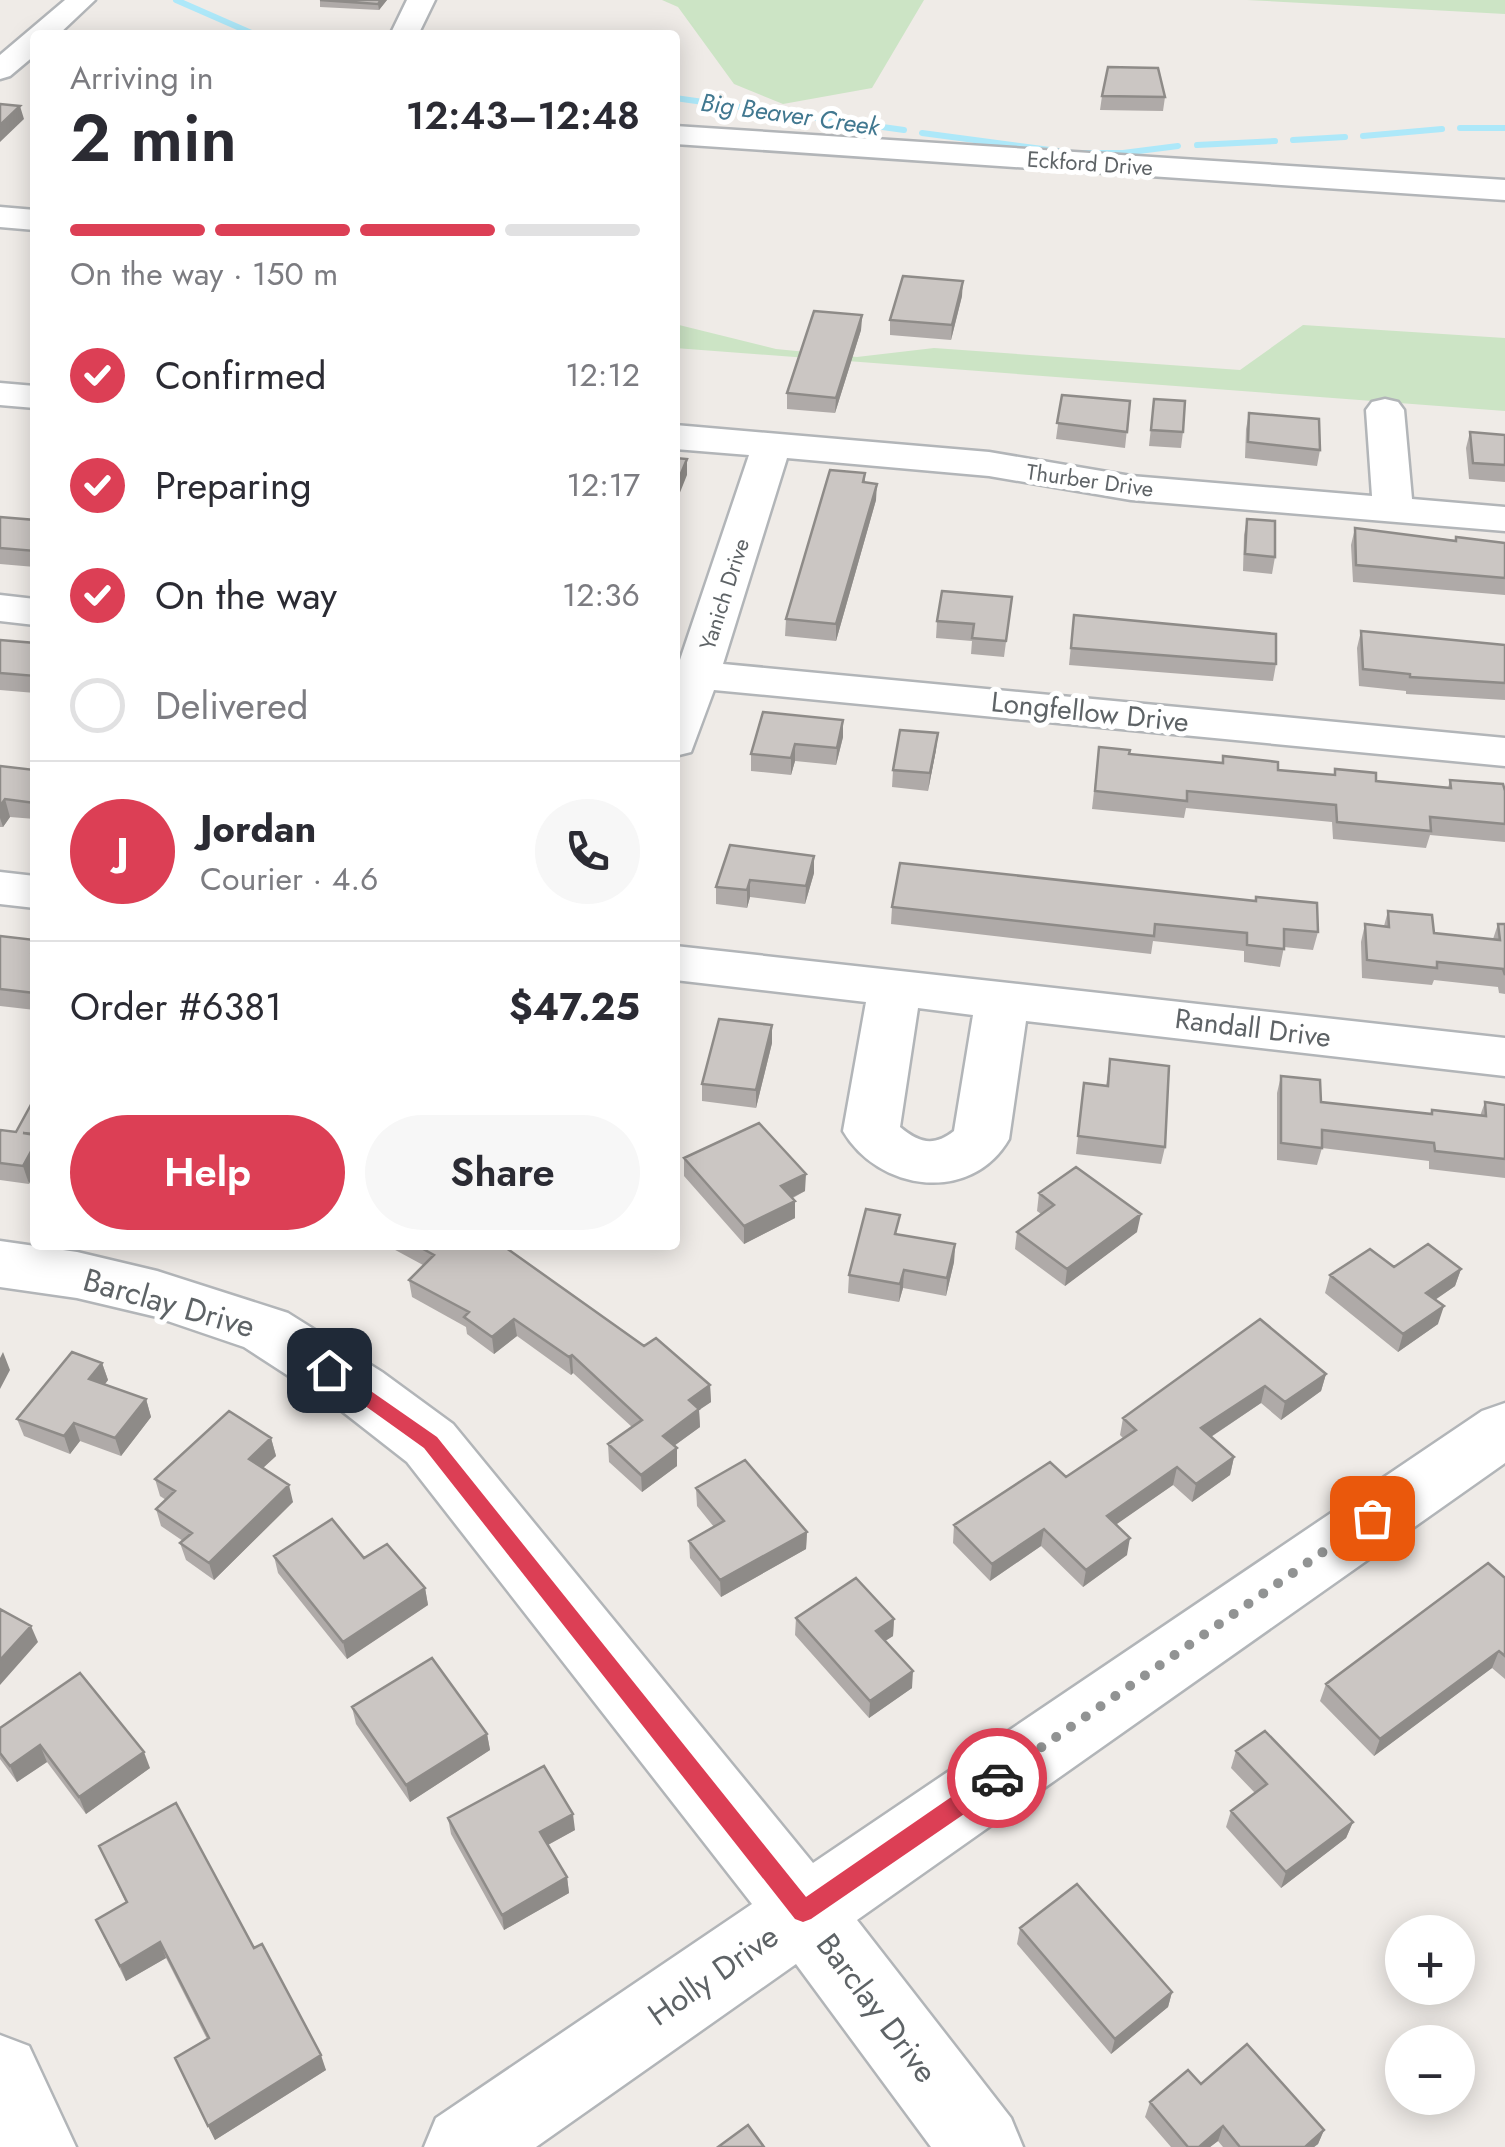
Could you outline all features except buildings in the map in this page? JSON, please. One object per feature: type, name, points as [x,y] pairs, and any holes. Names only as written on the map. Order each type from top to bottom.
[{"type":"street","points":[[46,30],[82,0]]},
{"type":"street","points":[[406,30],[421,0]]},
{"type":"street","points":[[6,84],[30,49]]},
{"type":"street","name":"Eckford Drive","points":[[680,135],[1505,190]]},
{"type":"street","points":[[0,217],[30,220]]},
{"type":"street","points":[[0,394],[30,396]]},
{"type":"street","points":[[1385,410],[1393,510]]},
{"type":"street","name":"Thurber Drive","points":[[680,437],[988,464],[1131,488],[1505,519]]},
{"type":"street","name":"Yanich Drive","points":[[680,711],[686,674],[772,445]]},
{"type":"street","points":[[0,608],[30,611]]},
{"type":"street","name":"Longfellow Drive","points":[[686,674],[1505,752]]},
{"type":"street","points":[[0,888],[30,891]]},
{"type":"street","name":"Randall Drive","points":[[680,965],[1505,1056]]},
{"type":"street","points":[[895,988],[871,1131],[896,1156],[916,1162],[955,1161],[981,1139],[1002,1000]]},
{"type":"street","name":"Barclay Drive","points":[[0,1264],[77,1275],[156,1294],[266,1330],[360,1390],[430,1443],[803,1912],[982,2147]]},
{"type":"street","name":"Holly Drive","points":[[465,2147],[1505,1429]]},
{"type":"street","points":[[0,2075],[34,2147]]},
{"type":"green space","points":[[662,0],[924,0],[872,88],[783,104],[734,84],[678,7]]},
{"type":"green space","points":[[1247,0],[1505,0],[1505,14]]},
{"type":"green space","points":[[680,325],[776,349],[857,357],[934,348],[1240,370],[1303,325],[1505,338],[1505,411],[680,348]]},
{"type":"waterway","name":"Big Beaver Creek","points":[[176,0],[245,30]]},
{"type":"waterway","name":"Big Beaver Creek","points":[[680,99],[904,130]]},
{"type":"waterway","name":"Big Beaver Creek","points":[[1460,128],[1505,128]]},
{"type":"waterway","name":"Big Beaver Creek","points":[[1363,136],[1442,129]]},
{"type":"waterway","name":"Big Beaver Creek","points":[[922,133],[1073,153],[1123,153],[1178,146]]},
{"type":"waterway","name":"Big Beaver Creek","points":[[1293,140],[1345,137]]},
{"type":"waterway","name":"Big Beaver Creek","points":[[1197,145],[1275,141]]},
{"type":"way so far","points":[[997,1778],[1372,1518]]},
{"type":"route","points":[[329,1370],[430,1443],[803,1912],[997,1778]]}]
